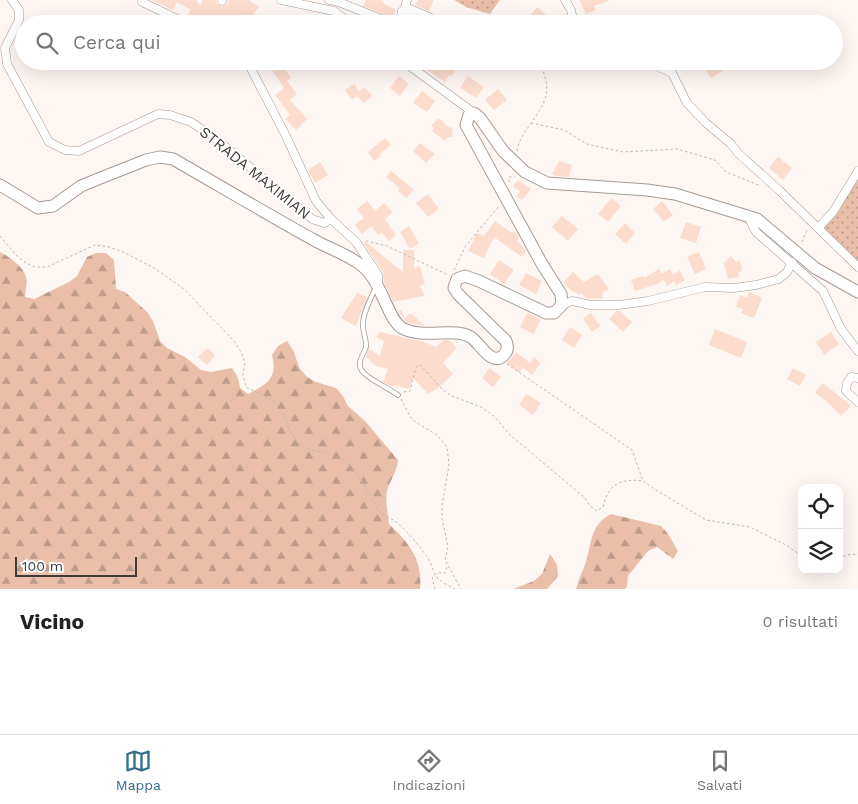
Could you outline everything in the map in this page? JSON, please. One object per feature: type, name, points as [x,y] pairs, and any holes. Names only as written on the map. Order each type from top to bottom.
[{"type":"street","name":"STRADA MAXIMIAN","points":[[12,0],[19,10],[20,15]]},
{"type":"street","points":[[142,0],[142,2],[169,15]]},
{"type":"street","points":[[281,0],[334,11],[339,15]]},
{"type":"street","points":[[329,0],[371,15]]},
{"type":"street","points":[[407,0],[405,6],[425,15]]},
{"type":"street","points":[[565,0],[571,15]]},
{"type":"street","points":[[401,15],[402,12],[411,15]]},
{"type":"street","name":"STRADA MAXIMIAN","points":[[15,29],[5,48],[7,64],[49,142],[65,150],[79,151],[158,114],[170,115],[191,122],[215,138],[312,219],[324,223],[330,219]]},
{"type":"street","points":[[252,70],[286,136],[316,201],[330,219],[356,242],[378,275],[378,284]]},
{"type":"street","points":[[414,70],[480,118],[503,151],[525,172],[547,183],[647,190],[675,194],[757,220],[823,291],[838,322],[858,351]]},
{"type":"street","points":[[666,70],[672,73],[687,103],[699,116],[780,191],[858,268]]},
{"type":"street","points":[[474,113],[469,115],[466,125],[542,264],[561,294],[562,305]]},
{"type":"street","points":[[0,185],[38,208],[53,206],[81,186],[146,160],[160,157],[173,160],[363,266],[378,284],[394,321],[402,328],[420,333],[452,332],[464,334],[472,338],[495,359],[499,359],[506,354],[508,346],[506,341],[458,294],[454,288],[457,279],[466,276],[546,313],[554,313],[562,305],[572,301],[591,305],[619,306],[705,287],[734,288],[779,279],[787,272],[793,257]]},
{"type":"street","points":[[815,226],[833,212],[858,171]]},
{"type":"street","points":[[793,257],[858,292]]},
{"type":"street","points":[[858,378],[851,377],[847,383],[846,391],[858,402]]},
{"type":"lane","points":[[378,284],[363,318],[363,335],[366,346],[360,359],[360,366],[362,371],[368,376],[398,395]]},
{"type":"path","points":[[457,279],[454,268],[465,247],[498,208],[509,187],[509,178],[517,174],[518,147],[524,133],[547,96],[547,85],[542,70]]},
{"type":"path","points":[[531,123],[564,130],[587,144],[622,152],[677,149],[715,160],[726,172],[757,183],[765,188]]},
{"type":"path","points":[[793,257],[807,230],[815,226]]},
{"type":"path","points":[[0,236],[26,264],[35,267],[46,267],[95,245],[109,247],[136,258],[184,289],[224,330],[241,352],[245,363],[246,387],[278,404],[293,438],[301,446],[340,458],[364,483],[380,513],[390,517],[400,525],[428,559],[435,575],[442,582],[455,589]]},
{"type":"path","points":[[356,242],[362,240],[387,246],[457,279]]},
{"type":"path","points":[[499,359],[632,450],[643,480],[656,490],[706,520],[750,527],[798,553]]},
{"type":"path","points":[[462,589],[445,560],[448,547],[442,518],[442,506],[449,465],[447,447],[437,435],[411,418],[406,406],[398,395],[402,392],[410,391],[416,367],[420,365],[452,396],[481,407],[494,416],[509,434],[585,498],[590,506],[597,511],[603,507],[610,489],[618,483],[631,479],[643,480]]},
{"type":"path","points":[[843,557],[858,554]]},
{"type":"path","points":[[435,575],[445,573],[448,567]]},
{"type":"path","points":[[435,575],[432,578],[435,589]]},
{"type":"green space","points":[[454,0],[500,0],[490,14],[466,7]]},
{"type":"green space","points":[[858,174],[858,262],[825,230],[825,227],[839,209]]},
{"type":"green space","points":[[0,252],[11,259],[25,273],[27,284],[25,297],[34,299],[69,282],[77,276],[87,257],[96,253],[106,253],[114,260],[116,289],[125,292],[148,313],[160,341],[167,348],[185,357],[201,370],[211,372],[232,368],[238,378],[240,388],[248,394],[266,384],[269,380],[273,370],[272,355],[278,346],[287,341],[293,350],[300,369],[307,377],[336,388],[343,396],[347,405],[365,421],[398,460],[387,491],[386,503],[389,524],[403,538],[417,561],[420,589],[0,589]]},
{"type":"green space","points":[[611,514],[661,526],[678,551],[673,559],[657,547],[648,551],[628,576],[625,589],[576,589],[595,529],[604,518]]},
{"type":"green space","points":[[550,554],[557,565],[558,576],[547,589],[513,589],[534,581],[542,574]]},
{"type":"building","points":[[151,0],[196,0],[200,5],[203,0],[216,0],[217,4],[222,7],[227,4],[228,0],[249,0],[259,7],[252,15],[188,15],[191,10],[177,2],[173,10]]},
{"type":"building","points":[[366,0],[382,0],[381,2],[396,10],[393,15],[387,15],[363,6]]},
{"type":"building","points":[[418,0],[434,0],[429,11],[415,5]]},
{"type":"building","points":[[579,0],[608,1],[594,6],[596,10],[586,14]]},
{"type":"building","points":[[537,7],[546,15],[530,15]]},
{"type":"building","points":[[272,70],[286,70],[291,78],[287,81],[297,94],[290,100],[307,119],[296,130],[285,119],[290,115],[275,95],[284,88]]},
{"type":"building","points":[[427,70],[455,70],[452,76],[449,75],[445,82]]},
{"type":"building","points":[[706,70],[722,70],[723,71],[711,78]]},
{"type":"building","points":[[399,76],[409,84],[400,96],[390,88]]},
{"type":"building","points":[[468,76],[484,87],[476,98],[460,88]]},
{"type":"building","points":[[354,84],[359,91],[365,87],[372,96],[364,103],[357,96],[352,100],[345,90]]},
{"type":"building","points":[[498,89],[507,100],[494,110],[485,100]]},
{"type":"building","points":[[422,91],[435,101],[427,112],[413,103]]},
{"type":"building","points":[[438,118],[450,128],[452,127],[453,137],[448,137],[445,141],[432,131],[434,128],[431,126]]},
{"type":"building","points":[[385,138],[391,145],[374,161],[368,152]]},
{"type":"building","points":[[420,143],[435,154],[426,163],[413,151]]},
{"type":"building","points":[[778,157],[792,168],[783,180],[769,168]]},
{"type":"building","points":[[559,161],[572,165],[569,177],[552,174]]},
{"type":"building","points":[[320,162],[328,175],[315,183],[308,170]]},
{"type":"building","points":[[391,171],[414,190],[406,198],[398,191],[400,188],[386,177]]},
{"type":"building","points":[[518,180],[531,189],[522,200],[516,196],[520,191],[513,186]]},
{"type":"building","points":[[428,194],[439,209],[428,217],[416,203]]},
{"type":"building","points":[[611,198],[621,206],[608,222],[598,214]]},
{"type":"building","points":[[367,201],[375,211],[384,203],[392,212],[385,219],[396,235],[389,241],[382,233],[378,235],[372,226],[362,234],[355,225],[364,218],[357,209]]},
{"type":"building","points":[[662,201],[673,215],[664,222],[653,209]]},
{"type":"building","points":[[562,216],[578,229],[568,241],[552,227]]},
{"type":"building","points":[[495,221],[512,233],[513,231],[517,234],[519,237],[517,240],[526,251],[522,257],[494,237],[484,258],[468,251],[477,233],[484,236]]},
{"type":"building","points":[[686,222],[701,227],[696,243],[680,238]]},
{"type":"building","points":[[625,223],[635,233],[626,244],[615,234]]},
{"type":"building","points":[[409,226],[419,243],[410,249],[400,232]]},
{"type":"building","points":[[366,242],[403,272],[403,250],[414,250],[414,268],[420,266],[425,284],[420,286],[424,296],[393,302],[384,282],[383,272],[364,244]]},
{"type":"building","points":[[699,252],[706,269],[695,274],[687,257]]},
{"type":"building","points":[[731,256],[736,262],[740,261],[742,271],[738,272],[739,277],[728,279],[724,263]]},
{"type":"building","points":[[499,260],[514,270],[504,284],[490,274]]},
{"type":"building","points":[[659,269],[662,274],[670,269],[673,275],[680,270],[685,280],[676,285],[674,281],[667,286],[664,280],[635,291],[631,280],[643,276],[644,278]]},
{"type":"building","points":[[573,272],[584,282],[598,274],[609,289],[603,292],[602,299],[586,298],[581,293],[579,295],[574,293],[563,283]]},
{"type":"building","points":[[526,273],[542,281],[536,294],[519,285]]},
{"type":"building","points":[[749,292],[762,298],[754,318],[741,313],[743,309],[736,307],[740,295],[747,298]]},
{"type":"building","points":[[357,293],[367,297],[356,326],[341,318]]},
{"type":"building","points":[[401,310],[405,319],[409,314],[412,314],[424,326],[406,322],[398,311]]},
{"type":"building","points":[[617,311],[620,311],[632,322],[623,332],[609,319]]},
{"type":"building","points":[[527,313],[541,319],[534,334],[520,327]]},
{"type":"building","points":[[591,313],[600,326],[592,332],[583,318]]},
{"type":"building","points":[[570,327],[582,335],[574,348],[562,340]]},
{"type":"building","points":[[715,329],[747,342],[741,358],[709,345]]},
{"type":"building","points":[[380,332],[437,347],[443,340],[449,340],[457,348],[443,363],[453,374],[438,388],[428,394],[413,378],[409,389],[394,385],[393,387],[383,382],[388,369],[376,366],[366,357],[369,349],[380,356],[384,341],[376,337]]},
{"type":"building","points":[[831,332],[839,344],[824,355],[816,342]]},
{"type":"building","points":[[207,348],[215,355],[207,365],[198,357]]},
{"type":"building","points":[[516,352],[530,363],[534,357],[541,363],[532,375],[523,368],[519,373],[507,363]]},
{"type":"building","points":[[490,368],[501,377],[493,387],[482,378]]},
{"type":"building","points":[[793,368],[806,375],[800,386],[787,379]]},
{"type":"building","points":[[823,383],[851,406],[841,416],[815,393]]},
{"type":"building","points":[[526,394],[541,403],[533,415],[519,405]]}]
